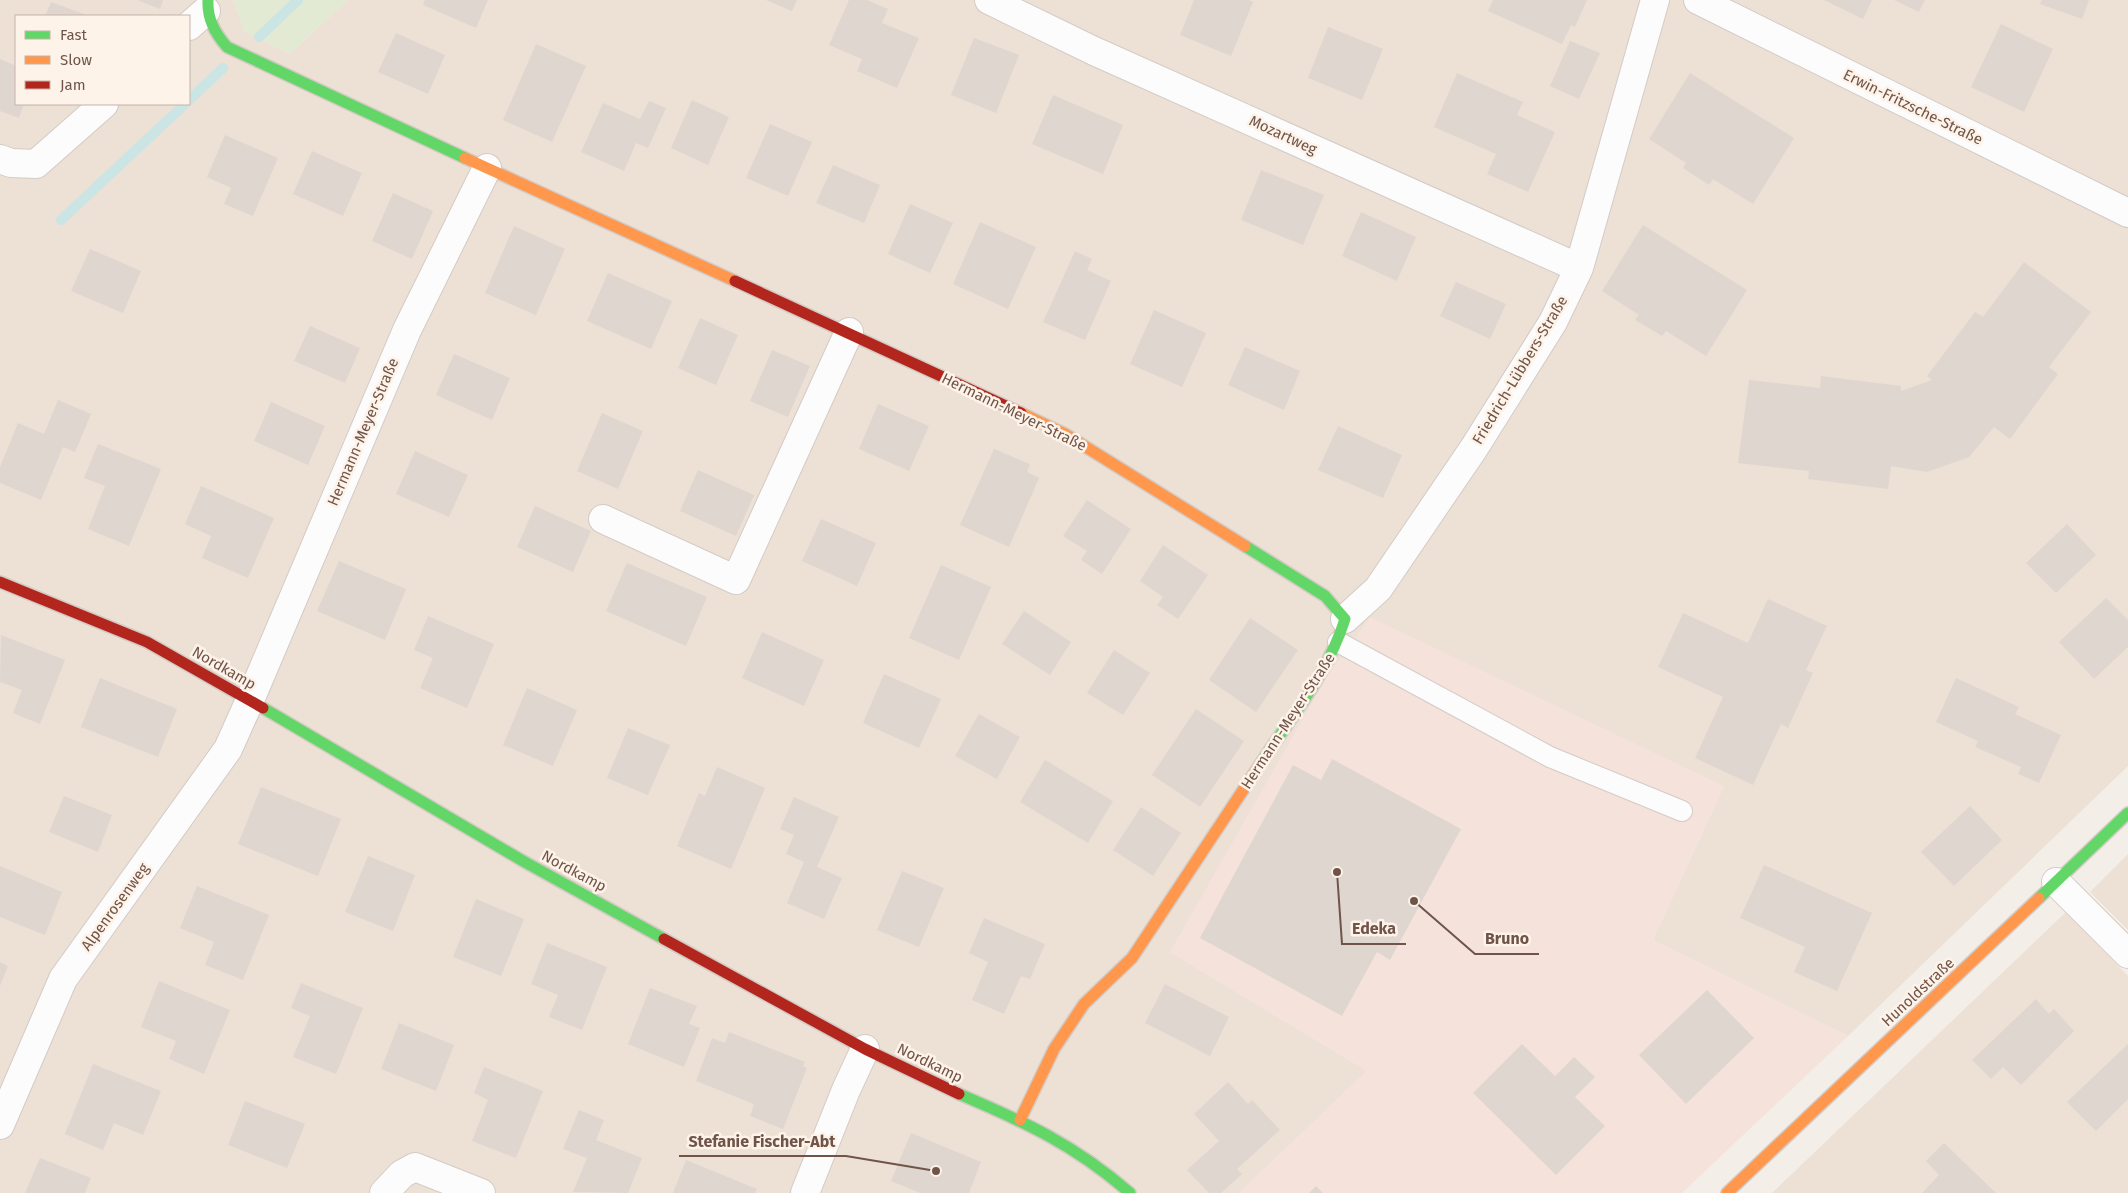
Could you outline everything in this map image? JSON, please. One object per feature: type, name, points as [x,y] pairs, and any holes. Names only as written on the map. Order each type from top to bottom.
[{"type":"street","name":"Mozartweg","points":[[989,0],[1094,51],[1579,268]]},
{"type":"street","name":"Friedrich-Lübbers-Straße","points":[[1341,631],[1378,589],[1474,448],[1553,322],[1579,268],[1655,0]]},
{"type":"street","name":"Erwin-Fritzsche-Straße","points":[[1698,0],[2128,213]]},
{"type":"street","name":"Hermann-Meyer-Straße","points":[[201,12],[227,47],[487,168],[849,332],[1065,434],[1325,596],[1341,631],[1315,682],[1132,958],[1084,1004],[1054,1049],[1020,1120]]},
{"type":"street","points":[[0,159],[12,163],[36,164],[103,105]]},
{"type":"street","name":"Hermann-Meyer-Straße","points":[[250,700],[407,330],[487,168]]},
{"type":"street","points":[[603,519],[736,580],[849,332]]},
{"type":"street","name":"Nordkamp","points":[[0,582],[147,642],[250,700],[523,861],[865,1049],[952,1091],[1020,1120],[1067,1145],[1106,1172],[1130,1193]]},
{"type":"street","name":"Alpenrosenweg","points":[[0,1125],[63,979],[228,749],[250,700]]},
{"type":"street","name":"Hunoldstraße","points":[[1727,1193],[2128,813]]},
{"type":"street","points":[[2056,882],[2128,954]]},
{"type":"street","points":[[805,1193],[846,1090],[865,1049]]},
{"type":"street","points":[[384,1193],[402,1174],[415,1167],[481,1193]]},
{"type":"lane","points":[[1341,631],[1550,757],[1682,812]]},
{"type":"shaded area","points":[[0,0],[233,0],[245,31],[289,54],[348,0],[2128,0],[2128,766],[1848,1036],[1653,940],[1724,786],[1170,952],[1367,1071],[1239,1193],[0,1193]]},
{"type":"shaded area","points":[[1370,617],[1724,786],[1653,940],[1848,1036],[1682,1193],[1239,1193],[1367,1071],[1170,952],[1326,678]]},
{"type":"shaded area","points":[[2128,854],[2128,930],[2090,892]]},
{"type":"shaded area","points":[[2066,912],[2128,976],[2128,1193],[1772,1193]]},
{"type":"green space","points":[[233,0],[348,0],[289,54],[245,31]]},
{"type":"building","points":[[137,0],[163,0],[160,9]]},
{"type":"building","points":[[425,0],[488,0],[476,28],[423,5]]},
{"type":"building","points":[[766,0],[797,0],[792,11]]},
{"type":"building","points":[[849,0],[867,0],[888,9],[882,23],[919,38],[897,88],[857,71],[862,59],[829,45]]},
{"type":"building","points":[[1194,0],[1249,0],[1253,2],[1231,56],[1180,35]]},
{"type":"building","points":[[1493,0],[1587,0],[1575,27],[1571,25],[1562,44],[1488,11]]},
{"type":"building","points":[[1824,0],[1872,0],[1863,19]]},
{"type":"building","points":[[1894,0],[1925,0],[1919,12]]},
{"type":"building","points":[[2042,0],[2089,0],[2082,19],[2040,4]]},
{"type":"building","points":[[51,2],[86,15],[45,15]]},
{"type":"building","points":[[2001,24],[2053,49],[2024,112],[1971,87]]},
{"type":"building","points":[[1328,27],[1383,49],[1362,100],[1308,78]]},
{"type":"building","points":[[396,33],[445,55],[428,94],[378,72]]},
{"type":"building","points":[[974,38],[1019,55],[996,113],[951,95]]},
{"type":"building","points":[[1570,41],[1600,53],[1579,99],[1550,86]]},
{"type":"building","points":[[536,44],[586,66],[552,142],[503,120]]},
{"type":"building","points":[[0,59],[15,66],[15,105],[24,105],[19,118],[0,111]]},
{"type":"building","points":[[1457,73],[1523,102],[1517,115],[1555,132],[1528,192],[1487,174],[1496,154],[1434,127]]},
{"type":"building","points":[[1690,73],[1794,138],[1753,204],[1713,179],[1709,185],[1683,168],[1686,163],[1649,139]]},
{"type":"building","points":[[1053,95],[1123,125],[1103,174],[1032,144]]},
{"type":"building","points":[[692,100],[729,117],[708,165],[671,148]]},
{"type":"building","points":[[649,101],[666,108],[648,148],[636,143],[624,171],[581,152],[603,103],[640,119]]},
{"type":"building","points":[[770,124],[812,142],[788,196],[746,178]]},
{"type":"building","points":[[225,135],[278,158],[253,216],[224,204],[231,188],[207,177]]},
{"type":"building","points":[[312,151],[362,173],[343,216],[293,194]]},
{"type":"building","points":[[833,165],[880,185],[864,223],[816,203]]},
{"type":"building","points":[[1261,170],[1324,195],[1303,245],[1241,220]]},
{"type":"building","points":[[393,193],[433,211],[412,259],[372,241]]},
{"type":"building","points":[[910,204],[953,223],[930,273],[888,254]]},
{"type":"building","points":[[1361,212],[1416,237],[1397,281],[1342,256]]},
{"type":"building","points":[[980,222],[1036,247],[1008,309],[953,284]]},
{"type":"building","points":[[1643,225],[1747,290],[1706,356],[1666,331],[1662,336],[1635,320],[1639,315],[1602,291]]},
{"type":"building","points":[[514,226],[565,249],[536,315],[485,293]]},
{"type":"building","points":[[90,249],[141,271],[123,313],[71,291]]},
{"type":"building","points":[[1075,251],[1092,259],[1087,270],[1111,281],[1085,340],[1043,322]]},
{"type":"building","points":[[2024,262],[2091,312],[2049,367],[2058,374],[2010,439],[1994,427],[1969,457],[1927,472],[1891,466],[1888,489],[1808,479],[1809,471],[1738,463],[1749,380],[1820,388],[1821,376],[1901,386],[1901,391],[1932,380],[1927,376],[1975,312],[1983,317]]},
{"type":"building","points":[[608,273],[672,301],[651,349],[587,321]]},
{"type":"building","points":[[1456,282],[1506,304],[1490,339],[1440,316]]},
{"type":"building","points":[[1154,310],[1206,333],[1182,387],[1130,364]]},
{"type":"building","points":[[700,318],[738,335],[716,385],[678,368]]},
{"type":"building","points":[[310,326],[360,348],[345,383],[294,361]]},
{"type":"building","points":[[1245,347],[1300,371],[1284,410],[1228,385]]},
{"type":"building","points":[[772,350],[810,366],[788,417],[750,401]]},
{"type":"building","points":[[454,354],[510,378],[492,420],[436,395]]},
{"type":"building","points":[[58,400],[91,414],[75,452],[63,447],[41,500],[0,483],[0,467],[18,423],[44,434]]},
{"type":"building","points":[[271,402],[325,426],[308,465],[254,441]]},
{"type":"building","points":[[878,404],[929,426],[909,471],[859,449]]},
{"type":"building","points":[[602,413],[643,431],[618,489],[577,471]]},
{"type":"building","points":[[1338,426],[1402,455],[1383,498],[1318,470]]},
{"type":"building","points":[[98,444],[161,469],[129,546],[88,529],[105,486],[84,478]]},
{"type":"building","points":[[994,449],[1030,464],[1027,472],[1039,478],[1009,547],[960,525]]},
{"type":"building","points":[[415,451],[468,475],[449,517],[396,494]]},
{"type":"building","points":[[698,470],[754,495],[736,536],[680,511]]},
{"type":"building","points":[[201,486],[274,518],[248,578],[202,558],[211,536],[185,524]]},
{"type":"building","points":[[1087,500],[1131,529],[1102,574],[1081,560],[1087,551],[1063,536]]},
{"type":"building","points":[[535,506],[591,531],[573,572],[517,547]]},
{"type":"building","points":[[821,519],[876,543],[857,586],[802,561]]},
{"type":"building","points":[[2067,524],[2096,555],[2056,593],[2026,563]]},
{"type":"building","points":[[1163,545],[1208,575],[1178,619],[1157,605],[1163,597],[1140,581]]},
{"type":"building","points":[[339,561],[406,589],[385,640],[317,611]]},
{"type":"building","points":[[627,563],[707,597],[686,646],[606,611]]},
{"type":"building","points":[[941,565],[991,587],[959,660],[909,638]]},
{"type":"building","points":[[2106,598],[2128,620],[2128,647],[2094,679],[2059,642]]},
{"type":"building","points":[[1768,599],[1827,626],[1806,670],[1813,673],[1788,728],[1781,724],[1753,785],[1695,758],[1723,697],[1658,667],[1683,613],[1748,643]]},
{"type":"building","points":[[1024,611],[1071,642],[1050,675],[1002,644]]},
{"type":"building","points":[[428,616],[494,644],[467,708],[420,688],[433,658],[414,650]]},
{"type":"building","points":[[1250,618],[1298,650],[1256,712],[1209,680]]},
{"type":"building","points":[[762,632],[824,660],[804,706],[742,678]]},
{"type":"building","points":[[1,635],[65,660],[40,724],[13,713],[22,690],[0,682]]},
{"type":"building","points":[[1114,650],[1150,673],[1123,715],[1087,693]]},
{"type":"building","points":[[884,674],[941,699],[919,748],[863,723]]},
{"type":"building","points":[[100,678],[177,709],[158,757],[81,727]]},
{"type":"building","points":[[1956,678],[2019,707],[2015,714],[2061,735],[2039,783],[2018,774],[2021,767],[1975,747],[1978,741],[1936,722]]},
{"type":"building","points":[[527,688],[577,710],[553,766],[503,745]]},
{"type":"building","points":[[1196,709],[1244,741],[1200,807],[1152,775]]},
{"type":"building","points":[[979,714],[1020,737],[997,779],[955,756]]},
{"type":"building","points":[[628,728],[670,745],[648,795],[607,778]]},
{"type":"building","points":[[1332,759],[1461,829],[1390,960],[1377,952],[1342,1016],[1200,938],[1293,765],[1321,780]]},
{"type":"building","points":[[1045,760],[1113,801],[1088,843],[1020,802]]},
{"type":"building","points":[[717,767],[765,788],[731,869],[677,846],[699,793],[705,796]]},
{"type":"building","points":[[261,787],[341,819],[318,876],[238,844]]},
{"type":"building","points":[[64,796],[112,815],[98,852],[49,832]]},
{"type":"building","points":[[794,797],[839,817],[817,867],[842,878],[824,919],[787,903],[804,862],[786,854],[794,835],[780,829]]},
{"type":"building","points":[[1970,806],[2002,840],[1954,886],[1921,852]]},
{"type":"building","points":[[1141,807],[1181,833],[1153,876],[1113,850]]},
{"type":"building","points":[[368,856],[415,875],[393,931],[345,912]]},
{"type":"building","points":[[1764,865],[1872,913],[1837,991],[1794,972],[1805,947],[1740,918]]},
{"type":"building","points":[[0,866],[62,892],[45,935],[0,917]]},
{"type":"building","points":[[902,871],[944,888],[919,947],[877,930]]},
{"type":"building","points":[[197,886],[269,915],[243,980],[205,965],[214,942],[180,928]]},
{"type":"building","points":[[476,899],[524,919],[501,976],[453,957]]},
{"type":"building","points":[[984,918],[1045,944],[1030,979],[1021,976],[1004,1014],[972,1000],[988,962],[969,953]]},
{"type":"building","points":[[547,943],[607,967],[582,1030],[549,1017],[558,995],[531,984]]},
{"type":"building","points":[[0,962],[8,966],[0,986]]},
{"type":"building","points":[[159,981],[230,1010],[204,1074],[169,1059],[176,1041],[141,1027]]},
{"type":"building","points":[[301,983],[363,1008],[336,1074],[293,1057],[310,1016],[291,1008]]},
{"type":"building","points":[[1165,984],[1229,1017],[1210,1056],[1145,1023]]},
{"type":"building","points":[[650,988],[697,1006],[689,1024],[700,1028],[684,1067],[628,1044]]},
{"type":"building","points":[[1707,990],[1754,1038],[1686,1104],[1639,1055]]},
{"type":"building","points":[[2036,999],[2049,1014],[2054,1009],[2074,1031],[2021,1085],[2003,1067],[1991,1079],[1972,1060]]},
{"type":"building","points":[[399,1023],[454,1045],[436,1091],[381,1069]]},
{"type":"building","points":[[729,1032],[805,1062],[803,1066],[807,1068],[783,1129],[750,1116],[754,1104],[696,1081],[712,1038],[725,1043]]},
{"type":"building","points":[[1522,1044],[1555,1076],[1574,1057],[1595,1077],[1575,1097],[1605,1126],[1556,1175],[1473,1093]]},
{"type":"building","points":[[2128,1044],[2128,1099],[2096,1131],[2067,1102]]},
{"type":"building","points":[[93,1064],[161,1091],[143,1135],[114,1123],[103,1150],[65,1134]]},
{"type":"building","points":[[484,1067],[543,1091],[516,1158],[472,1141],[488,1100],[474,1093]]},
{"type":"building","points":[[1228,1082],[1248,1104],[1252,1100],[1280,1130],[1237,1169],[1242,1174],[1221,1193],[1209,1193],[1187,1170],[1219,1141],[1194,1114]]},
{"type":"building","points":[[245,1101],[305,1124],[287,1168],[228,1145]]},
{"type":"building","points":[[579,1110],[604,1120],[596,1140],[642,1158],[628,1193],[573,1192],[587,1158],[563,1149]]},
{"type":"building","points":[[911,1133],[981,1162],[969,1193],[920,1193],[891,1181]]},
{"type":"building","points":[[1944,1143],[1996,1193],[1922,1193],[1939,1175],[1926,1161]]},
{"type":"building","points":[[40,1158],[91,1178],[85,1193],[25,1193]]},
{"type":"building","points":[[686,1160],[757,1189],[755,1193],[673,1193]]},
{"type":"building","points":[[1316,1186],[1323,1193],[1309,1193]]},
{"type":"waterway","points":[[259,37],[298,0]]},
{"type":"waterway","points":[[190,99],[223,68]]},
{"type":"waterway","points":[[61,220],[184,105]]},
{"type":"traffic: fast","points":[[208,0],[209,13],[213,25],[227,47],[465,158]]},
{"type":"traffic: fast","points":[[1245,546],[1325,596],[1345,619],[1330,657],[1320,675],[1263,760]]},
{"type":"traffic: fast","points":[[263,708],[523,861],[664,939]]},
{"type":"traffic: fast","points":[[2039,898],[2128,813]]},
{"type":"traffic: fast","points":[[959,1094],[1049,1136],[1089,1161],[1130,1193]]},
{"type":"traffic: slow","points":[[465,158],[735,281]]},
{"type":"traffic: slow","points":[[1021,413],[1065,434],[1245,546]]},
{"type":"traffic: slow","points":[[1020,1120],[1054,1049],[1084,1004],[1132,958],[1263,760]]},
{"type":"traffic: slow","points":[[1727,1193],[2039,898]]},
{"type":"traffic: jam","points":[[735,281],[1021,413]]},
{"type":"traffic: jam","points":[[0,582],[147,642],[263,708]]},
{"type":"traffic: jam","points":[[664,939],[865,1049],[959,1094]]},
{"type":"place","name":"Edeka","points":[[1337,872]]},
{"type":"place","name":"Bruno","points":[[1414,901]]},
{"type":"place","name":"Stefanie Fischer-Abt","points":[[936,1171]]}]
